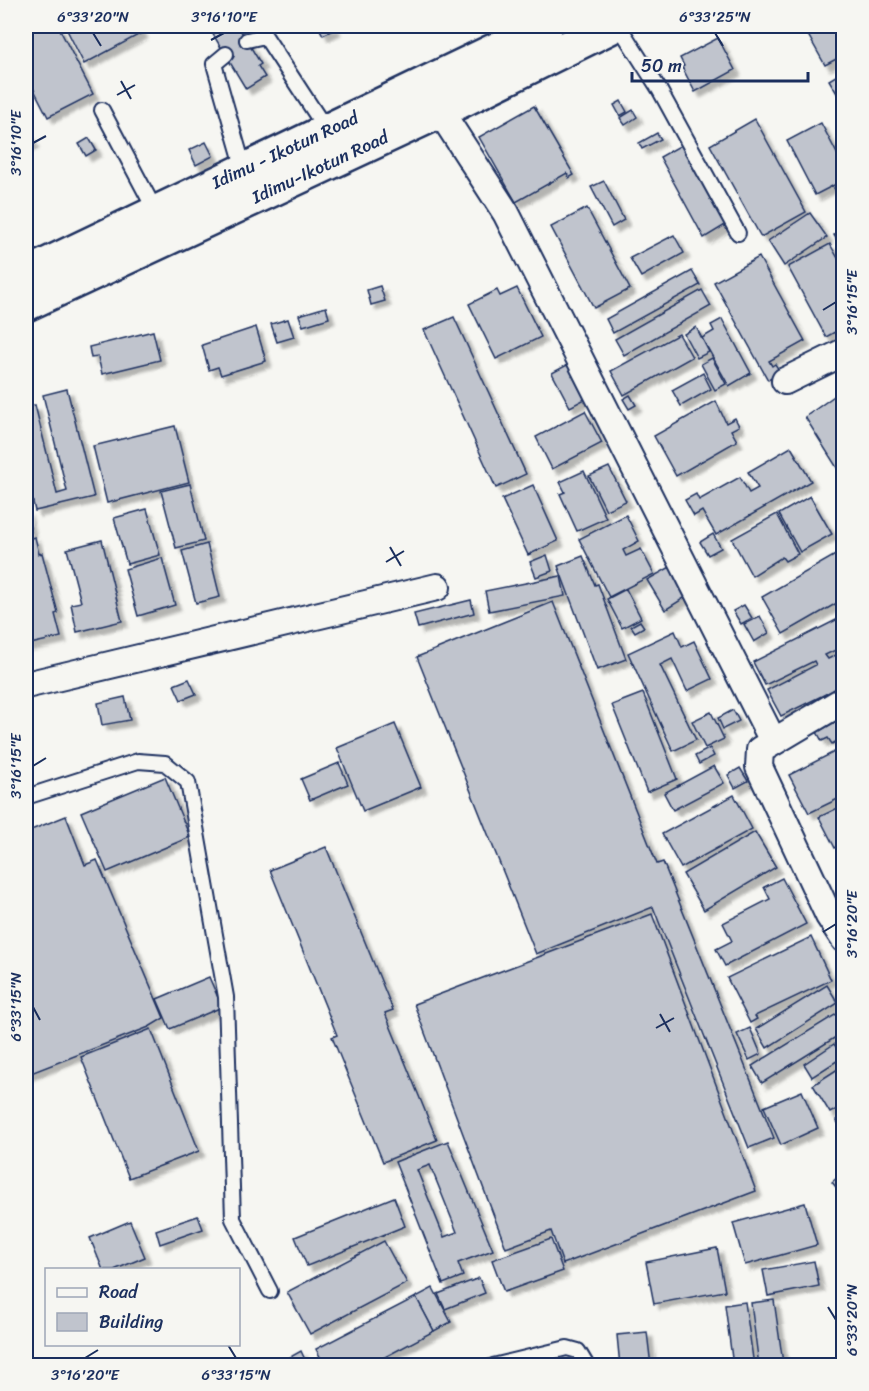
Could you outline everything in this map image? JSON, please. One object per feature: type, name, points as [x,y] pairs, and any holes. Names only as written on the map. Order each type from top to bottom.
[{"type":"main road","name":"Idimu - Ikotun Road","points":[[26,275],[243,169],[546,26]]},
{"type":"main road","name":"Idimu-Ikotun Road","points":[[26,304],[440,111],[612,26]]},
{"type":"street","points":[[440,111],[506,213],[773,741]]},
{"type":"street","points":[[785,381],[843,351]]},
{"type":"street","points":[[26,685],[437,587]]},
{"type":"street","points":[[843,700],[760,750],[759,767],[829,916],[843,939]]},
{"type":"lane","points":[[619,26],[659,89],[738,232]]},
{"type":"lane","points":[[247,40],[265,36],[327,131]]},
{"type":"lane","points":[[226,54],[214,64],[243,169]]},
{"type":"lane","points":[[102,110],[156,212]]},
{"type":"lane","points":[[26,797],[138,760],[165,763],[188,782],[226,997],[233,1219],[270,1291]]},
{"type":"lane","points":[[494,1365],[567,1348],[578,1351],[587,1365]]},
{"type":"building","points":[[26,26],[58,26],[93,94],[48,117],[26,74]]},
{"type":"building","points":[[65,26],[138,26],[142,33],[84,64]]},
{"type":"building","points":[[220,26],[238,26],[261,64],[258,66],[265,77],[246,89],[211,31]]},
{"type":"building","points":[[318,26],[333,26],[335,29],[323,35]]},
{"type":"building","points":[[803,26],[844,26],[844,55],[825,65]]},
{"type":"building","points":[[718,38],[735,70],[695,92],[682,67],[684,66],[680,58]]},
{"type":"building","points":[[844,71],[844,105],[829,80]]},
{"type":"building","points":[[621,101],[627,112],[620,116],[614,105]]},
{"type":"building","points":[[534,106],[574,175],[569,178],[567,173],[516,202],[479,137]]},
{"type":"building","points":[[633,110],[637,117],[625,125],[620,118]]},
{"type":"building","points":[[755,119],[806,212],[761,237],[710,145]]},
{"type":"building","points":[[821,123],[844,167],[844,180],[815,195],[787,141]]},
{"type":"building","points":[[26,132],[33,143],[26,146]]},
{"type":"building","points":[[657,133],[661,139],[642,149],[639,143]]},
{"type":"building","points":[[89,138],[96,150],[86,156],[79,144]]},
{"type":"building","points":[[206,142],[213,156],[196,165],[189,150]]},
{"type":"building","points":[[683,144],[727,224],[704,238],[660,157]]},
{"type":"building","points":[[604,181],[624,220],[612,227],[591,187]]},
{"type":"building","points":[[844,183],[844,192],[838,195],[834,188]]},
{"type":"building","points":[[587,208],[630,289],[594,308],[551,227]]},
{"type":"building","points":[[810,213],[827,237],[784,266],[768,241]]},
{"type":"building","points":[[844,230],[844,253],[834,235]]},
{"type":"building","points":[[674,235],[684,253],[641,277],[630,258]]},
{"type":"building","points":[[830,244],[844,269],[844,327],[826,337],[788,267]]},
{"type":"building","points":[[759,257],[805,341],[769,361],[772,366],[775,364],[781,373],[768,380],[714,282]]},
{"type":"building","points":[[692,271],[700,285],[613,333],[606,319]]},
{"type":"building","points":[[380,286],[385,301],[371,305],[367,290]]},
{"type":"building","points":[[517,288],[541,337],[496,359],[469,304],[497,290],[500,296]]},
{"type":"building","points":[[702,290],[711,306],[624,355],[615,339]]},
{"type":"building","points":[[326,307],[329,318],[303,326],[299,315]]},
{"type":"building","points":[[454,317],[526,474],[496,488],[424,330]]},
{"type":"building","points":[[288,319],[294,337],[277,342],[271,324]]},
{"type":"building","points":[[722,319],[751,373],[729,386],[702,338],[714,331],[711,325]]},
{"type":"building","points":[[256,327],[266,361],[221,375],[218,367],[209,370],[202,345]]},
{"type":"building","points":[[696,327],[709,352],[697,358],[684,334]]},
{"type":"building","points":[[153,331],[160,360],[102,374],[98,357],[91,358],[89,347]]},
{"type":"building","points":[[679,334],[692,357],[624,395],[611,371]]},
{"type":"building","points":[[712,358],[726,384],[715,390],[701,364]]},
{"type":"building","points":[[569,364],[587,398],[570,407],[552,373]]},
{"type":"building","points":[[703,373],[711,389],[681,406],[672,390]]},
{"type":"building","points":[[67,389],[94,497],[35,511],[26,472],[26,407],[35,405],[57,494],[67,491],[43,395]]},
{"type":"building","points":[[837,394],[844,405],[844,479],[805,417]]},
{"type":"building","points":[[630,395],[636,405],[629,409],[623,399]]},
{"type":"building","points":[[716,401],[726,423],[735,418],[739,426],[731,430],[737,441],[676,476],[654,436]]},
{"type":"building","points":[[585,411],[602,443],[552,469],[536,437]]},
{"type":"building","points":[[175,426],[189,482],[107,503],[93,446]]},
{"type":"building","points":[[791,447],[811,481],[716,535],[702,511],[694,516],[685,500],[696,494],[699,500],[740,477],[749,493],[758,488],[748,472]]},
{"type":"building","points":[[609,467],[626,501],[606,510],[589,476]]},
{"type":"building","points":[[584,471],[606,518],[577,531],[560,494],[565,492],[560,482]]},
{"type":"building","points":[[190,484],[204,541],[176,548],[161,491]]},
{"type":"building","points":[[533,485],[558,541],[528,555],[502,499]]},
{"type":"building","points":[[810,496],[832,534],[800,552],[779,514]]},
{"type":"building","points":[[147,509],[160,555],[127,564],[114,518]]},
{"type":"building","points":[[26,510],[31,532],[26,533]]},
{"type":"building","points":[[777,514],[798,554],[785,561],[782,557],[752,576],[732,539]]},
{"type":"building","points":[[626,515],[639,541],[623,550],[626,556],[641,549],[654,574],[609,597],[579,539]]},
{"type":"building","points":[[713,534],[721,548],[708,555],[700,542]]},
{"type":"building","points":[[35,537],[39,554],[42,553],[58,613],[55,614],[61,637],[26,645],[26,539]]},
{"type":"building","points":[[102,540],[122,621],[77,632],[71,604],[81,602],[67,549]]},
{"type":"building","points":[[207,544],[220,597],[196,603],[182,551]]},
{"type":"building","points":[[844,550],[844,599],[783,634],[762,597]]},
{"type":"building","points":[[547,555],[552,571],[536,577],[530,562]]},
{"type":"building","points":[[583,556],[595,585],[598,584],[626,659],[597,670],[558,566]]},
{"type":"building","points":[[162,558],[175,605],[138,616],[125,569]]},
{"type":"building","points":[[672,566],[689,595],[665,610],[647,580]]},
{"type":"building","points":[[561,576],[565,596],[489,611],[485,591]]},
{"type":"building","points":[[626,589],[641,618],[622,628],[607,599]]},
{"type":"building","points":[[471,600],[474,613],[418,628],[414,614]]},
{"type":"building","points":[[553,602],[657,864],[663,862],[774,1138],[749,1148],[653,907],[536,954],[417,657]]},
{"type":"building","points":[[744,605],[752,618],[741,624],[733,611]]},
{"type":"building","points":[[760,616],[769,633],[754,642],[744,624]]},
{"type":"building","points":[[844,616],[844,646],[825,655],[828,659],[844,651],[844,685],[781,716],[767,690],[816,665],[814,661],[765,685],[753,662]]},
{"type":"building","points":[[640,621],[644,627],[635,632],[631,626]]},
{"type":"building","points":[[675,631],[682,647],[694,641],[712,679],[687,691],[672,659],[660,665],[696,740],[673,751],[628,653]]},
{"type":"building","points":[[189,679],[196,694],[181,700],[174,685]]},
{"type":"building","points":[[643,693],[677,779],[647,792],[612,705]]},
{"type":"building","points":[[125,697],[130,720],[102,725],[98,703]]},
{"type":"building","points":[[733,710],[739,721],[723,729],[718,718]]},
{"type":"building","points":[[711,712],[724,739],[705,748],[692,721]]},
{"type":"building","points":[[844,717],[844,737],[832,744],[828,738],[822,741],[817,732]]},
{"type":"building","points":[[395,724],[421,787],[363,811],[337,748]]},
{"type":"building","points":[[844,747],[844,796],[809,813],[789,775]]},
{"type":"building","points":[[710,748],[714,756],[699,764],[695,756]]},
{"type":"building","points":[[339,763],[348,784],[310,800],[301,779]]},
{"type":"building","points":[[714,766],[724,783],[673,810],[664,793]]},
{"type":"building","points":[[740,768],[748,781],[735,788],[728,775]]},
{"type":"building","points":[[165,777],[190,837],[107,872],[81,812]]},
{"type":"building","points":[[734,795],[752,829],[681,868],[662,834]]},
{"type":"building","points":[[844,805],[844,843],[835,848],[819,817]]},
{"type":"building","points":[[66,816],[85,865],[97,860],[164,1018],[149,1027],[26,1075],[26,832]]},
{"type":"building","points":[[755,832],[776,867],[704,910],[683,874]]},
{"type":"building","points":[[326,847],[393,1010],[385,1013],[437,1140],[383,1162],[332,1037],[337,1035],[270,870]]},
{"type":"building","points":[[782,878],[806,924],[725,966],[716,949],[732,941],[723,923],[770,899],[764,887]]},
{"type":"building","points":[[652,914],[756,1191],[563,1264],[551,1231],[506,1248],[414,1004]]},
{"type":"building","points":[[811,937],[831,980],[755,1016],[757,1019],[750,1023],[727,978]]},
{"type":"building","points":[[209,977],[222,1007],[170,1029],[157,999]]},
{"type":"building","points":[[827,985],[838,1003],[767,1048],[756,1029]]},
{"type":"building","points":[[843,1010],[844,1032],[762,1083],[752,1066]]},
{"type":"building","points":[[750,1028],[761,1054],[749,1060],[737,1034]]},
{"type":"building","points":[[151,1029],[199,1151],[129,1178],[81,1057]]},
{"type":"building","points":[[834,1044],[843,1057],[812,1077],[804,1064]]},
{"type":"building","points":[[844,1065],[844,1105],[830,1113],[813,1085]]},
{"type":"building","points":[[802,1091],[818,1128],[781,1145],[764,1107]]},
{"type":"building","points":[[844,1116],[844,1132],[836,1120]]},
{"type":"building","points":[[448,1141],[493,1250],[458,1263],[463,1276],[443,1284],[395,1162]],"holes":[[[430,1165],[457,1232],[444,1237],[417,1170]]]},
{"type":"building","points":[[844,1172],[844,1197],[832,1182]]},
{"type":"building","points":[[394,1197],[405,1226],[307,1266],[295,1237]]},
{"type":"building","points":[[805,1203],[817,1245],[745,1265],[733,1223]]},
{"type":"building","points":[[198,1216],[203,1229],[160,1244],[156,1230]]},
{"type":"building","points":[[130,1221],[145,1257],[119,1268],[102,1268],[90,1238]]},
{"type":"building","points":[[551,1239],[563,1271],[504,1292],[492,1260]]},
{"type":"building","points":[[384,1241],[407,1283],[310,1334],[287,1292]]},
{"type":"building","points":[[717,1248],[725,1291],[654,1304],[646,1262]]},
{"type":"building","points":[[814,1261],[819,1286],[768,1296],[763,1270]]},
{"type":"building","points":[[479,1278],[485,1293],[445,1309],[438,1294]]},
{"type":"building","points":[[433,1288],[451,1322],[434,1331],[416,1297]]},
{"type":"building","points":[[416,1297],[434,1331],[368,1366],[325,1366],[316,1349]]},
{"type":"building","points":[[774,1300],[783,1363],[759,1366],[751,1303]]},
{"type":"building","points":[[745,1302],[754,1366],[733,1366],[725,1305]]},
{"type":"building","points":[[647,1332],[651,1366],[620,1366],[617,1335]]},
{"type":"building","points":[[301,1351],[308,1366],[288,1366],[285,1360]]},
{"type":"building","points":[[453,1359],[453,1366],[422,1366],[422,1363]]}]
